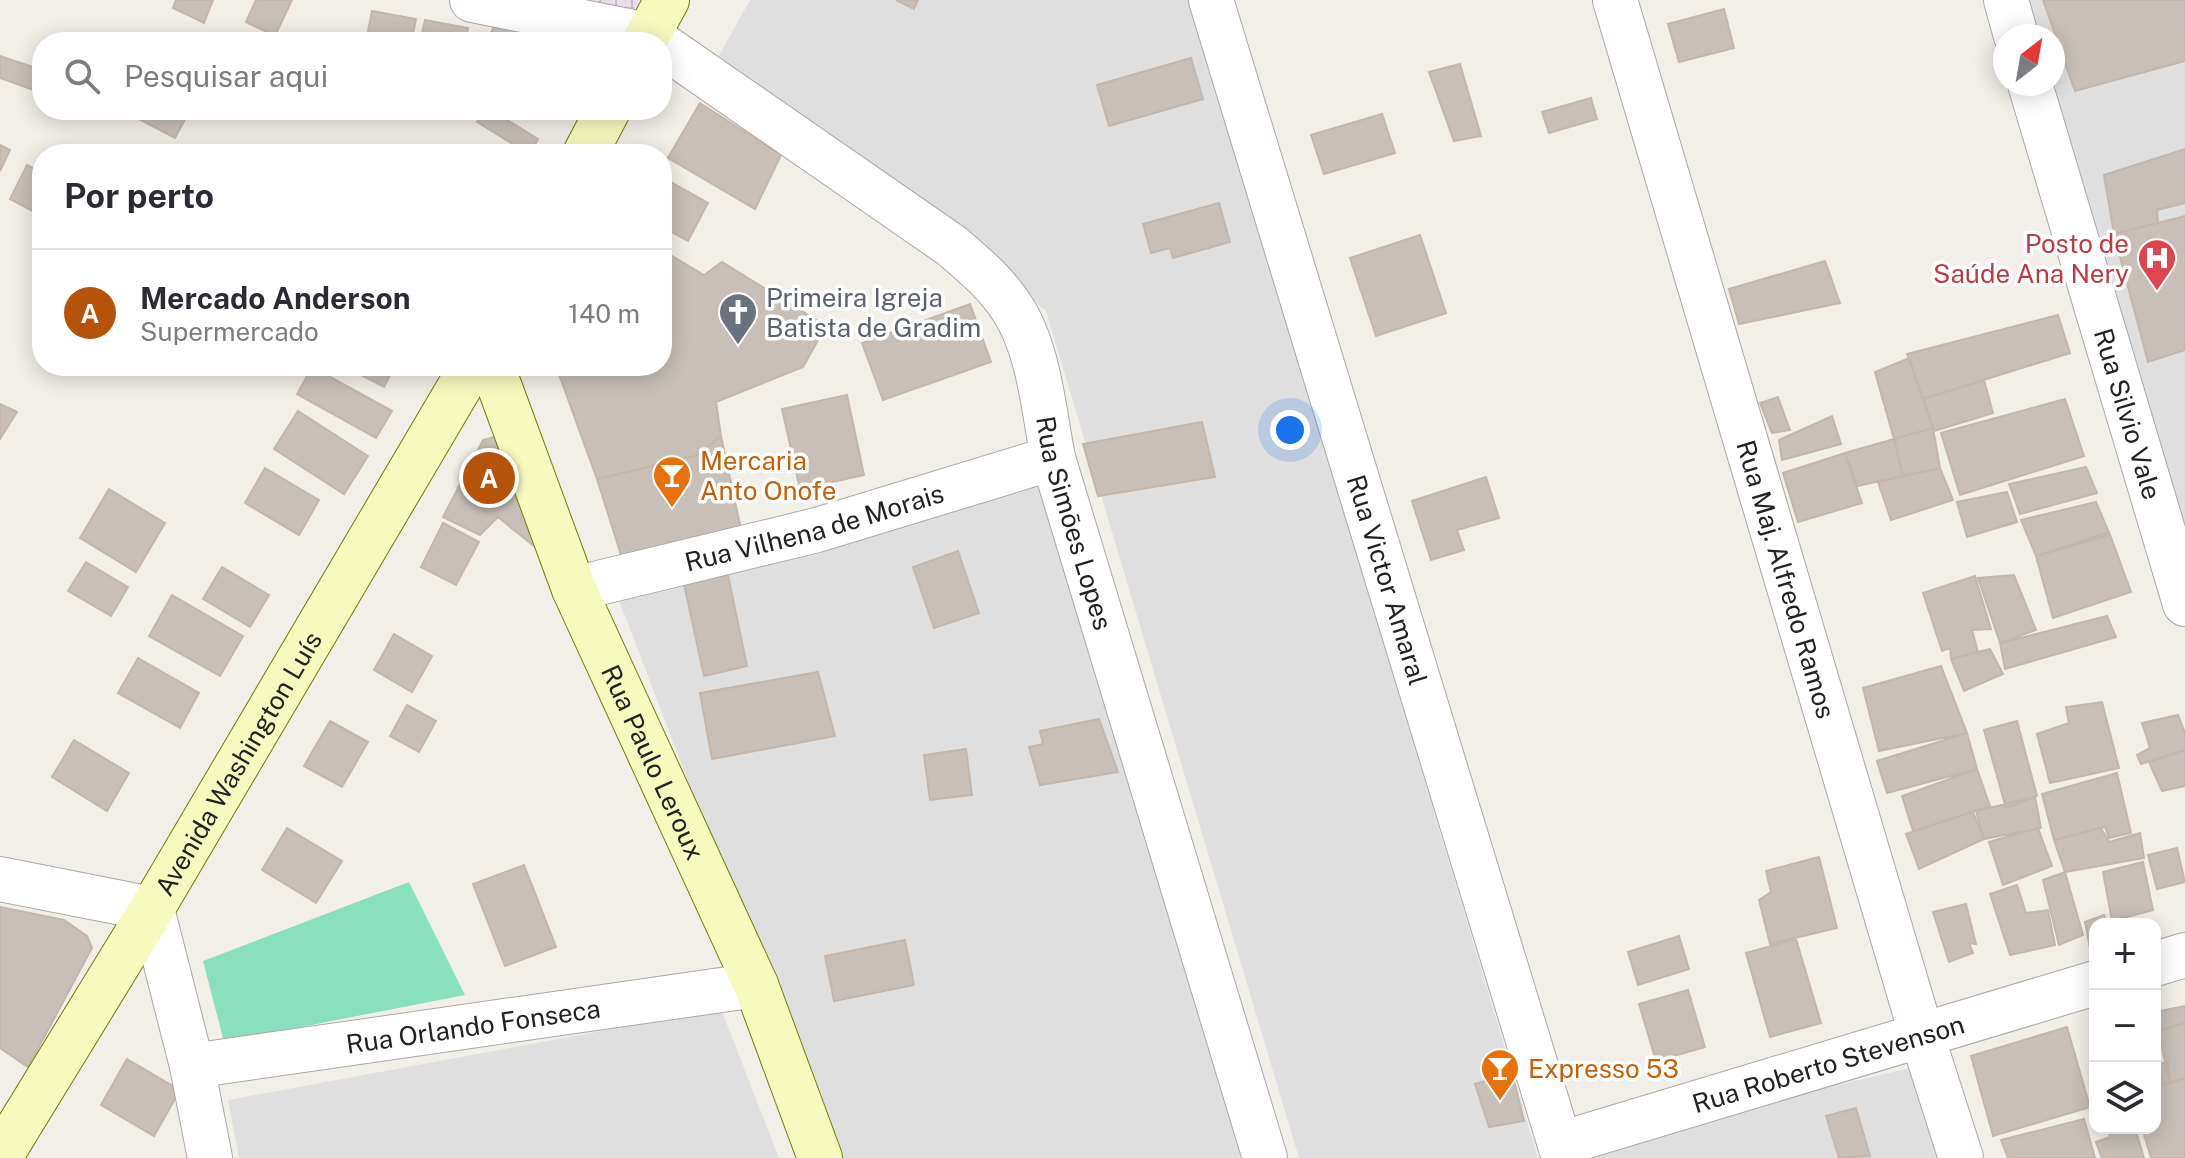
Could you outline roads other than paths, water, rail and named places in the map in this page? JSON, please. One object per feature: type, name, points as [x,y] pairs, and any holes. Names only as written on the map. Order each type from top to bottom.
[{"type":"street","points":[[472,0],[650,32]]},
{"type":"street","name":"Rua Victor Amaral","points":[[1211,0],[1562,1151]]},
{"type":"street","name":"Rua Maj. Alfredo Ramos","points":[[1615,0],[1922,1036],[1961,1158]]},
{"type":"street","points":[[2006,0],[2013,24]]},
{"type":"street","name":"Rua Simões Lopes","points":[[672,45],[952,246],[991,280],[1014,311],[1031,350],[1053,458],[1265,1158]]},
{"type":"street","name":"Rua Silvio Vale","points":[[2034,96],[2185,604]]},
{"type":"street","points":[[590,144],[603,120]]},
{"type":"street","name":"Avenida Washington Luís","points":[[0,1157],[152,909],[466,376]]},
{"type":"street","name":"Rua Paulo Leroux","points":[[496,376],[574,589],[756,985],[820,1158]]},
{"type":"street","name":"Rua Vilhena de Morais","points":[[574,589],[817,530],[1053,458]]},
{"type":"street","points":[[0,879],[152,909],[192,1066],[210,1158]]},
{"type":"street","points":[[2161,962],[2185,955]]},
{"type":"street","name":"Rua Orlando Fonseca","points":[[192,1066],[756,985]]},
{"type":"street","name":"Rua Roberto Stevenson","points":[[1562,1151],[2089,985]]},
{"type":"place","name":"Posto de Saúde Ana Nery","points":[[2157,292]]},
{"type":"place","name":"Primeira Igreja Batista de Gradim","points":[[738,346]]},
{"type":"place","name":"Mercado Anderson","points":[[489,478]]},
{"type":"place","name":"Mercaria Anto Onofe","points":[[672,509]]},
{"type":"place","name":"Expresso 53","points":[[1500,1102]]}]
